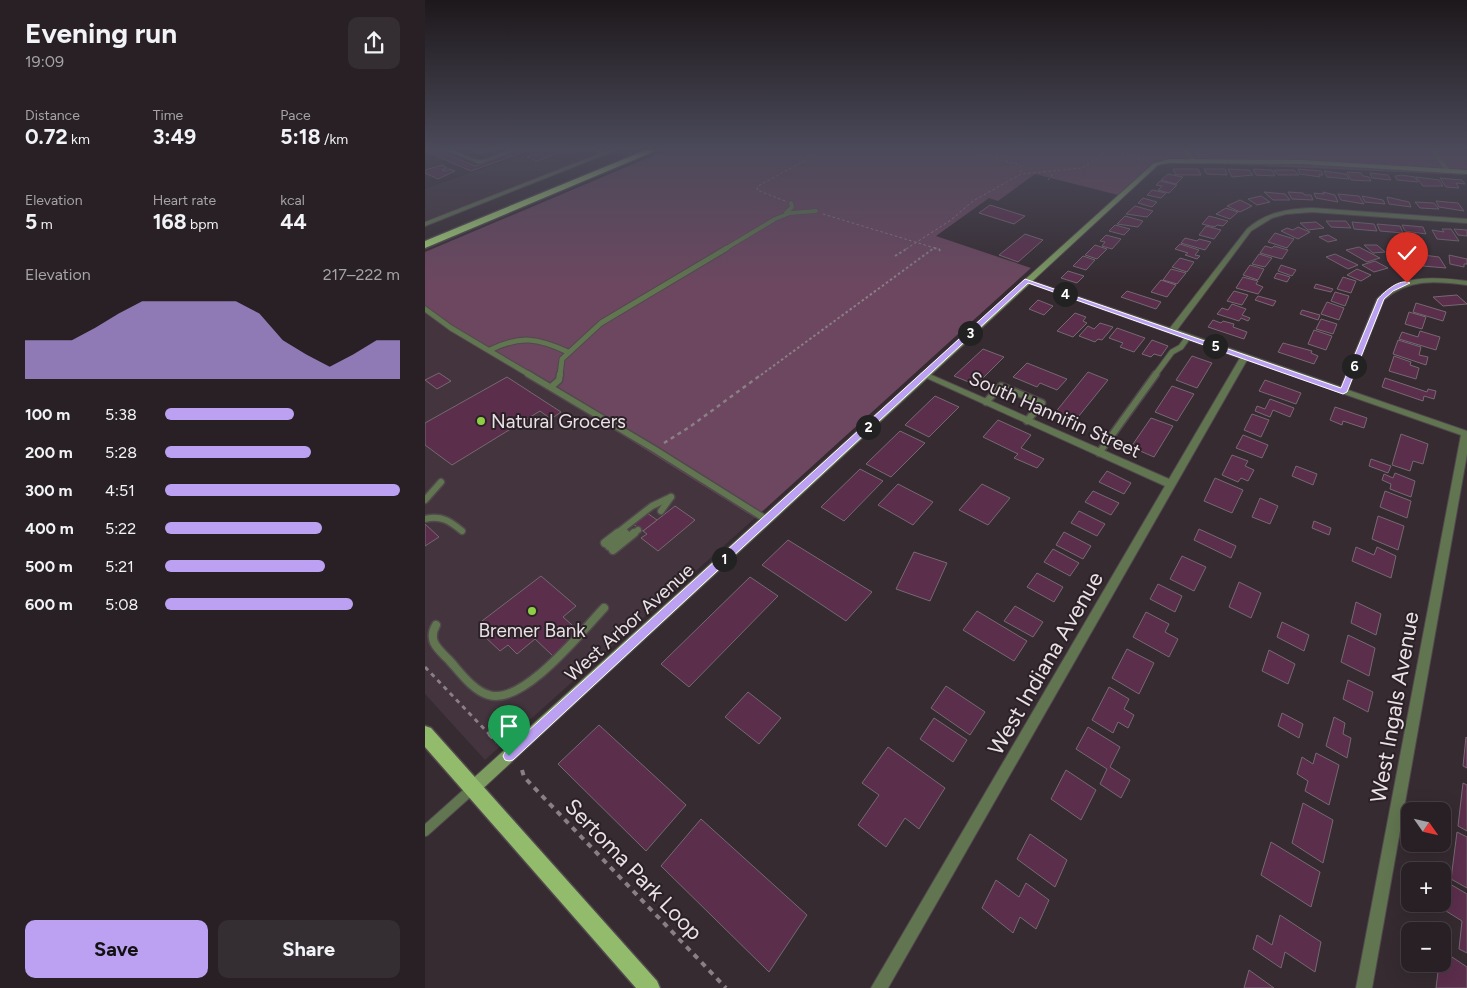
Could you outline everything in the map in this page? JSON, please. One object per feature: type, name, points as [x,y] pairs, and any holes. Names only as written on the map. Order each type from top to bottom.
[{"type":"highway","points":[[425,237],[530,194]]},
{"type":"highway","points":[[425,245],[547,194]]},
{"type":"main road","name":"West Arbor Avenue","points":[[473,788],[1123,194]]},
{"type":"main road","points":[[425,734],[650,988]]},
{"type":"street","points":[[425,224],[502,194]]},
{"type":"street","points":[[1172,331],[1249,230],[1260,220],[1267,217],[1287,212],[1319,210],[1467,220]]},
{"type":"street","points":[[1343,392],[1381,299],[1385,294],[1398,286],[1417,281],[1441,280],[1467,283]]},
{"type":"street","points":[[1027,281],[1467,434]]},
{"type":"street","name":"West Indiana Avenue","points":[[879,988],[1245,357]]},
{"type":"street","name":"South Hannifin Street","points":[[924,375],[1172,485]]},
{"type":"street","name":"West Ingals Avenue","points":[[1364,988],[1467,434]]},
{"type":"lane","points":[[551,387],[559,380],[562,359],[609,319],[789,211],[792,207],[791,202]]},
{"type":"lane","points":[[775,219],[790,213],[816,211]]},
{"type":"lane","points":[[425,309],[451,328],[654,449],[767,520]]},
{"type":"lane","points":[[1099,453],[1172,352],[1181,347],[1188,337]]},
{"type":"lane","points":[[490,350],[515,340],[543,340],[568,352]]},
{"type":"lane","points":[[986,402],[1001,386],[1042,403],[1027,421]]},
{"type":"lane","points":[[425,500],[441,482]]},
{"type":"lane","points":[[635,528],[609,546],[652,506],[671,497],[659,510]]},
{"type":"lane","points":[[425,519],[439,516],[445,517],[462,531]]},
{"type":"lane","points":[[436,625],[431,639],[434,645],[478,689],[490,696],[499,697],[517,691],[526,684],[573,644],[604,608]]},
{"type":"lane","points":[[425,832],[473,788]]},
{"type":"path","points":[[769,194],[791,202]]},
{"type":"path","points":[[895,256],[914,242],[951,220],[973,201],[985,194]]},
{"type":"path","points":[[816,211],[939,249],[941,252]]},
{"type":"path","points":[[654,449],[691,426],[934,248]]},
{"type":"path","points":[[425,667],[497,742]]},
{"type":"path","name":"Sertoma Park Loop","points":[[522,770],[524,777],[726,988]]},
{"type":"shaded area","points":[[425,194],[495,194],[425,221]]},
{"type":"shaded area","points":[[562,194],[1007,194],[998,201],[989,198],[936,236],[1031,268],[755,518],[425,312],[425,252]]},
{"type":"shaded area","points":[[425,312],[755,518],[485,760],[425,694]]},
{"type":"building","points":[[1148,194],[1165,194],[1161,198]]},
{"type":"building","points":[[1266,194],[1285,194],[1290,200],[1273,200]]},
{"type":"building","points":[[1289,194],[1311,195],[1313,200],[1292,199]]},
{"type":"building","points":[[1314,194],[1331,194],[1335,195],[1338,202],[1316,198]]},
{"type":"building","points":[[1338,194],[1359,196],[1364,204],[1341,200]]},
{"type":"building","points":[[1261,196],[1270,202],[1257,205],[1248,199]]},
{"type":"building","points":[[1362,196],[1383,200],[1385,204],[1365,202]]},
{"type":"building","points":[[1387,197],[1409,202],[1411,207],[1389,204]]},
{"type":"building","points":[[1143,198],[1157,202],[1152,207],[1138,203]]},
{"type":"building","points":[[1240,200],[1252,206],[1240,212],[1227,206]]},
{"type":"building","points":[[1436,201],[1458,203],[1464,211],[1439,207]]},
{"type":"building","points":[[1415,202],[1434,203],[1439,209],[1420,208]]},
{"type":"building","points":[[990,205],[1025,216],[1014,224],[979,213]]},
{"type":"building","points":[[1135,206],[1153,211],[1147,217],[1126,214]]},
{"type":"building","points":[[1226,208],[1238,212],[1230,219],[1216,214]]},
{"type":"building","points":[[1125,216],[1143,221],[1138,227],[1117,224]]},
{"type":"building","points":[[1209,216],[1228,221],[1223,226],[1217,225],[1215,227],[1202,224]]},
{"type":"building","points":[[1326,221],[1346,221],[1351,228],[1331,227]]},
{"type":"building","points":[[1316,222],[1324,228],[1308,230],[1300,223]]},
{"type":"building","points":[[1352,222],[1374,224],[1377,231],[1354,229]]},
{"type":"building","points":[[1377,224],[1400,226],[1403,233],[1380,231]]},
{"type":"building","points":[[1115,225],[1130,229],[1124,235],[1109,231]]},
{"type":"building","points":[[1402,225],[1423,227],[1426,234],[1405,231]]},
{"type":"building","points":[[1206,226],[1221,230],[1214,239],[1199,235]]},
{"type":"building","points":[[1298,227],[1310,232],[1298,239],[1281,231],[1287,228],[1293,230]]},
{"type":"building","points":[[1442,229],[1451,229],[1459,241],[1437,239],[1432,230],[1444,232]]},
{"type":"building","points":[[1454,229],[1467,230],[1467,236],[1458,235]]},
{"type":"building","points":[[1275,233],[1294,239],[1287,248],[1268,242]]},
{"type":"building","points":[[1025,234],[1043,240],[1018,262],[999,255]]},
{"type":"building","points":[[1106,235],[1121,239],[1112,249],[1102,246],[1105,242],[1100,241]]},
{"type":"building","points":[[1328,235],[1337,240],[1328,242],[1319,237]]},
{"type":"building","points":[[1185,238],[1211,242],[1205,250],[1181,243]]},
{"type":"building","points":[[1180,244],[1199,250],[1195,255],[1200,256],[1197,259],[1185,255],[1188,253],[1175,249]]},
{"type":"building","points":[[1095,245],[1107,249],[1097,259],[1085,255]]},
{"type":"building","points":[[1364,245],[1377,245],[1385,252],[1373,253]]},
{"type":"building","points":[[1265,246],[1272,248],[1274,246],[1288,250],[1282,259],[1260,253]]},
{"type":"building","points":[[1359,247],[1380,258],[1367,262],[1346,250]]},
{"type":"building","points":[[1404,248],[1414,249],[1418,255],[1408,254]]},
{"type":"building","points":[[1259,254],[1272,258],[1265,267],[1252,264]]},
{"type":"building","points":[[1335,254],[1358,265],[1348,269],[1326,257]]},
{"type":"building","points":[[1398,255],[1402,258],[1407,258],[1417,266],[1395,267],[1387,260],[1392,259],[1389,256]]},
{"type":"building","points":[[1423,255],[1439,257],[1446,268],[1423,266],[1419,259],[1425,260]]},
{"type":"building","points":[[1449,255],[1467,259],[1467,264],[1464,264],[1464,267],[1450,264]]},
{"type":"building","points":[[1083,256],[1095,260],[1086,270],[1073,266]]},
{"type":"building","points":[[1180,258],[1194,262],[1187,272],[1172,267]]},
{"type":"building","points":[[1375,261],[1388,268],[1374,272],[1362,265]]},
{"type":"building","points":[[1250,265],[1264,269],[1258,280],[1243,275]]},
{"type":"building","points":[[1281,265],[1296,270],[1292,276],[1278,271]]},
{"type":"building","points":[[1171,269],[1186,273],[1177,284],[1163,280]]},
{"type":"building","points":[[1357,269],[1371,275],[1361,281],[1347,275]]},
{"type":"building","points":[[1068,271],[1084,276],[1077,283],[1061,278]]},
{"type":"building","points":[[1277,273],[1290,277],[1287,282],[1274,278]]},
{"type":"building","points":[[1243,277],[1258,281],[1256,284],[1263,287],[1258,294],[1236,288]]},
{"type":"building","points":[[1343,277],[1356,281],[1351,293],[1337,289]]},
{"type":"building","points":[[1161,280],[1176,285],[1167,297],[1151,292]]},
{"type":"building","points":[[1316,284],[1333,289],[1331,292],[1314,288]]},
{"type":"building","points":[[1127,291],[1161,302],[1156,309],[1121,297]]},
{"type":"building","points":[[1234,291],[1248,295],[1242,305],[1227,301]]},
{"type":"building","points":[[1335,292],[1349,296],[1345,306],[1331,301]]},
{"type":"building","points":[[1457,295],[1467,304],[1443,306],[1433,297]]},
{"type":"building","points":[[1258,296],[1276,301],[1273,306],[1255,300]]},
{"type":"building","points":[[1038,300],[1053,306],[1044,315],[1029,309]]},
{"type":"building","points":[[1327,302],[1344,308],[1339,320],[1321,314]]},
{"type":"building","points":[[1416,303],[1446,312],[1443,321],[1413,312]]},
{"type":"building","points":[[1232,304],[1246,309],[1242,315],[1250,318],[1248,321],[1241,318],[1239,321],[1217,314],[1222,308],[1228,310]]},
{"type":"building","points":[[1302,310],[1320,315],[1318,320],[1300,314]]},
{"type":"building","points":[[1409,312],[1426,317],[1422,329],[1405,324]]},
{"type":"building","points":[[1075,313],[1086,317],[1083,321],[1087,323],[1073,337],[1057,331]]},
{"type":"building","points":[[1321,319],[1337,324],[1333,334],[1316,329]]},
{"type":"building","points":[[1213,320],[1234,324],[1233,327],[1247,332],[1244,339],[1208,327]]},
{"type":"building","points":[[1100,323],[1113,327],[1102,340],[1098,339],[1095,342],[1079,336],[1088,326],[1094,329]]},
{"type":"building","points":[[1117,328],[1145,338],[1134,352],[1120,347],[1123,343],[1109,338]]},
{"type":"building","points":[[1314,330],[1332,336],[1326,350],[1308,344]]},
{"type":"building","points":[[1420,331],[1440,337],[1436,350],[1399,339],[1402,332],[1418,337]]},
{"type":"building","points":[[1152,340],[1168,346],[1161,356],[1154,354],[1151,357],[1142,354]]},
{"type":"building","points":[[1398,340],[1421,347],[1419,355],[1428,357],[1426,365],[1393,354]]},
{"type":"building","points":[[1283,343],[1312,351],[1311,353],[1318,356],[1314,364],[1278,352]]},
{"type":"building","points":[[983,349],[1004,357],[976,385],[954,376]]},
{"type":"building","points":[[1192,356],[1212,363],[1197,388],[1176,380]]},
{"type":"building","points":[[1394,356],[1411,362],[1410,365],[1419,368],[1416,379],[1389,371]]},
{"type":"building","points":[[1027,363],[1067,379],[1057,390],[1040,383],[1037,387],[1013,377]]},
{"type":"building","points":[[1088,372],[1108,380],[1074,422],[1054,414]]},
{"type":"building","points":[[439,373],[451,381],[437,389],[425,380]]},
{"type":"building","points":[[507,377],[561,412],[551,419],[540,411],[452,465],[425,445],[425,423]]},
{"type":"building","points":[[1385,378],[1427,392],[1428,389],[1436,391],[1434,399],[1424,396],[1423,401],[1382,387]]},
{"type":"building","points":[[1265,380],[1301,393],[1296,404],[1259,391]]},
{"type":"building","points":[[1172,386],[1194,394],[1177,421],[1155,412]]},
{"type":"building","points":[[935,396],[959,407],[929,437],[905,425]]},
{"type":"building","points":[[1270,399],[1294,408],[1290,417],[1273,410],[1270,417],[1255,411],[1257,406],[1265,409]]},
{"type":"building","points":[[1335,407],[1367,418],[1364,428],[1343,421],[1342,425],[1330,420]]},
{"type":"building","points":[[1252,414],[1269,420],[1261,437],[1244,430]]},
{"type":"building","points":[[1151,418],[1173,426],[1154,457],[1131,447]]},
{"type":"building","points":[[998,420],[1031,435],[1021,448],[1044,459],[1037,468],[1014,458],[1018,454],[983,437]]},
{"type":"building","points":[[900,431],[925,443],[891,477],[866,464]]},
{"type":"building","points":[[1401,434],[1428,444],[1423,464],[1413,461],[1410,471],[1392,465]]},
{"type":"building","points":[[1243,435],[1268,445],[1262,458],[1236,448]]},
{"type":"building","points":[[1232,455],[1248,461],[1245,466],[1254,470],[1248,481],[1241,478],[1238,482],[1222,475]]},
{"type":"building","points":[[1371,459],[1391,466],[1388,473],[1369,466]]},
{"type":"building","points":[[1296,466],[1317,474],[1313,485],[1292,476]]},
{"type":"building","points":[[860,469],[883,481],[844,521],[821,507]]},
{"type":"building","points":[[1107,471],[1131,483],[1124,494],[1099,482]]},
{"type":"building","points":[[1395,473],[1415,481],[1411,497],[1390,489],[1391,484],[1382,480],[1384,474],[1393,478]]},
{"type":"building","points":[[1215,478],[1243,490],[1232,513],[1204,501]]},
{"type":"building","points":[[898,484],[933,502],[913,525],[878,505]]},
{"type":"building","points":[[982,484],[1010,498],[988,525],[959,510]]},
{"type":"building","points":[[1093,491],[1119,503],[1111,515],[1085,502]]},
{"type":"building","points":[[1385,491],[1411,501],[1407,518],[1380,507]]},
{"type":"building","points":[[1260,498],[1278,506],[1270,524],[1252,517]]},
{"type":"building","points":[[675,506],[695,520],[658,551],[641,538],[647,534],[643,531]]},
{"type":"building","points":[[1079,511],[1105,524],[1097,536],[1071,523]]},
{"type":"building","points":[[647,513],[657,520],[643,531],[633,524]]},
{"type":"building","points":[[1378,516],[1404,526],[1398,550],[1372,539]]},
{"type":"building","points":[[1314,521],[1331,528],[1329,535],[1312,528]]},
{"type":"building","points":[[425,524],[439,537],[425,546]]},
{"type":"building","points":[[1199,529],[1236,546],[1231,558],[1194,540]]},
{"type":"building","points":[[1064,532],[1091,546],[1083,559],[1056,545]]},
{"type":"building","points":[[788,540],[872,592],[846,621],[762,565]]},
{"type":"building","points":[[1356,547],[1374,555],[1377,547],[1396,556],[1391,578],[1352,561]]},
{"type":"building","points":[[1053,549],[1079,563],[1070,576],[1044,562]]},
{"type":"building","points":[[914,552],[947,563],[930,601],[896,589]]},
{"type":"building","points":[[1182,556],[1206,567],[1194,591],[1170,579]]},
{"type":"building","points":[[1037,573],[1063,587],[1054,602],[1027,587]]},
{"type":"building","name":"Bremer Bank","points":[[541,576],[576,606],[563,617],[581,633],[553,656],[535,639],[517,654],[508,645],[500,651],[484,636],[492,630],[482,621]]},
{"type":"building","points":[[750,577],[778,596],[689,687],[661,664]]},
{"type":"building","points":[[1239,582],[1261,593],[1251,618],[1229,607]]},
{"type":"building","points":[[1158,584],[1182,596],[1175,612],[1150,599]]},
{"type":"building","points":[[1356,602],[1381,614],[1376,635],[1351,623]]},
{"type":"building","points":[[1015,606],[1043,622],[1033,637],[1004,621]]},
{"type":"building","points":[[977,611],[1027,641],[1014,661],[963,630]]},
{"type":"building","points":[[1146,612],[1169,624],[1165,632],[1178,639],[1169,657],[1133,637]]},
{"type":"building","points":[[1282,622],[1309,635],[1304,651],[1277,637]]},
{"type":"building","points":[[1348,635],[1375,648],[1369,676],[1341,662]]},
{"type":"building","points":[[1127,649],[1154,663],[1139,694],[1112,678]]},
{"type":"building","points":[[1269,650],[1295,664],[1288,684],[1262,671]]},
{"type":"building","points":[[1348,680],[1373,692],[1368,712],[1343,699]]},
{"type":"building","points":[[946,686],[985,712],[970,735],[931,708]]},
{"type":"building","points":[[1109,687],[1129,699],[1124,709],[1134,715],[1128,728],[1118,722],[1113,733],[1092,720]]},
{"type":"building","points":[[748,692],[781,718],[759,744],[725,717]]},
{"type":"building","points":[[1282,713],[1303,724],[1299,738],[1278,726]]},
{"type":"building","points":[[1334,717],[1345,723],[1343,734],[1351,738],[1347,758],[1326,746]]},
{"type":"building","points":[[934,718],[967,740],[953,762],[920,739]]},
{"type":"building","points":[[599,725],[686,805],[646,851],[558,764]]},
{"type":"building","points":[[1088,727],[1120,747],[1110,767],[1130,780],[1121,798],[1100,784],[1107,769],[1076,749]]},
{"type":"building","points":[[1467,738],[1467,768],[1463,766]]},
{"type":"building","points":[[888,747],[945,788],[919,829],[905,818],[886,847],[858,825],[879,795],[862,783]]},
{"type":"building","points":[[1316,753],[1339,765],[1329,805],[1305,791],[1308,781],[1297,774],[1302,757],[1313,764]]},
{"type":"building","points":[[1066,770],[1096,790],[1081,820],[1051,799]]},
{"type":"building","points":[[1463,783],[1467,785],[1467,831],[1458,826]]},
{"type":"building","points":[[1303,803],[1333,820],[1323,863],[1292,843]]},
{"type":"building","points":[[701,819],[807,915],[769,972],[661,866]]},
{"type":"building","points":[[1457,832],[1467,837],[1467,888],[1451,879]]},
{"type":"building","points":[[1030,834],[1067,860],[1055,887],[1017,859]]},
{"type":"building","points":[[1271,842],[1320,872],[1311,907],[1261,875]]},
{"type":"building","points":[[996,880],[1019,897],[1026,883],[1049,900],[1036,929],[1020,917],[1013,933],[982,908]]},
{"type":"building","points":[[1451,885],[1467,894],[1467,953],[1459,949],[1462,921],[1448,912],[1451,912]]},
{"type":"building","points":[[1280,915],[1321,942],[1315,972],[1285,952],[1281,968],[1253,949],[1257,935],[1272,945]]},
{"type":"building","points":[[1451,956],[1467,967],[1467,988],[1436,988],[1438,972],[1451,972]]},
{"type":"building","points":[[1249,970],[1274,988],[1244,988]]},
{"type":"place","name":"Natural Grocers","points":[[481,421]]},
{"type":"place","name":"Bremer Bank","points":[[532,611]]},
{"type":"route","points":[[509,756],[1027,281],[1343,392],[1381,299],[1391,289],[1407,283]]}]
